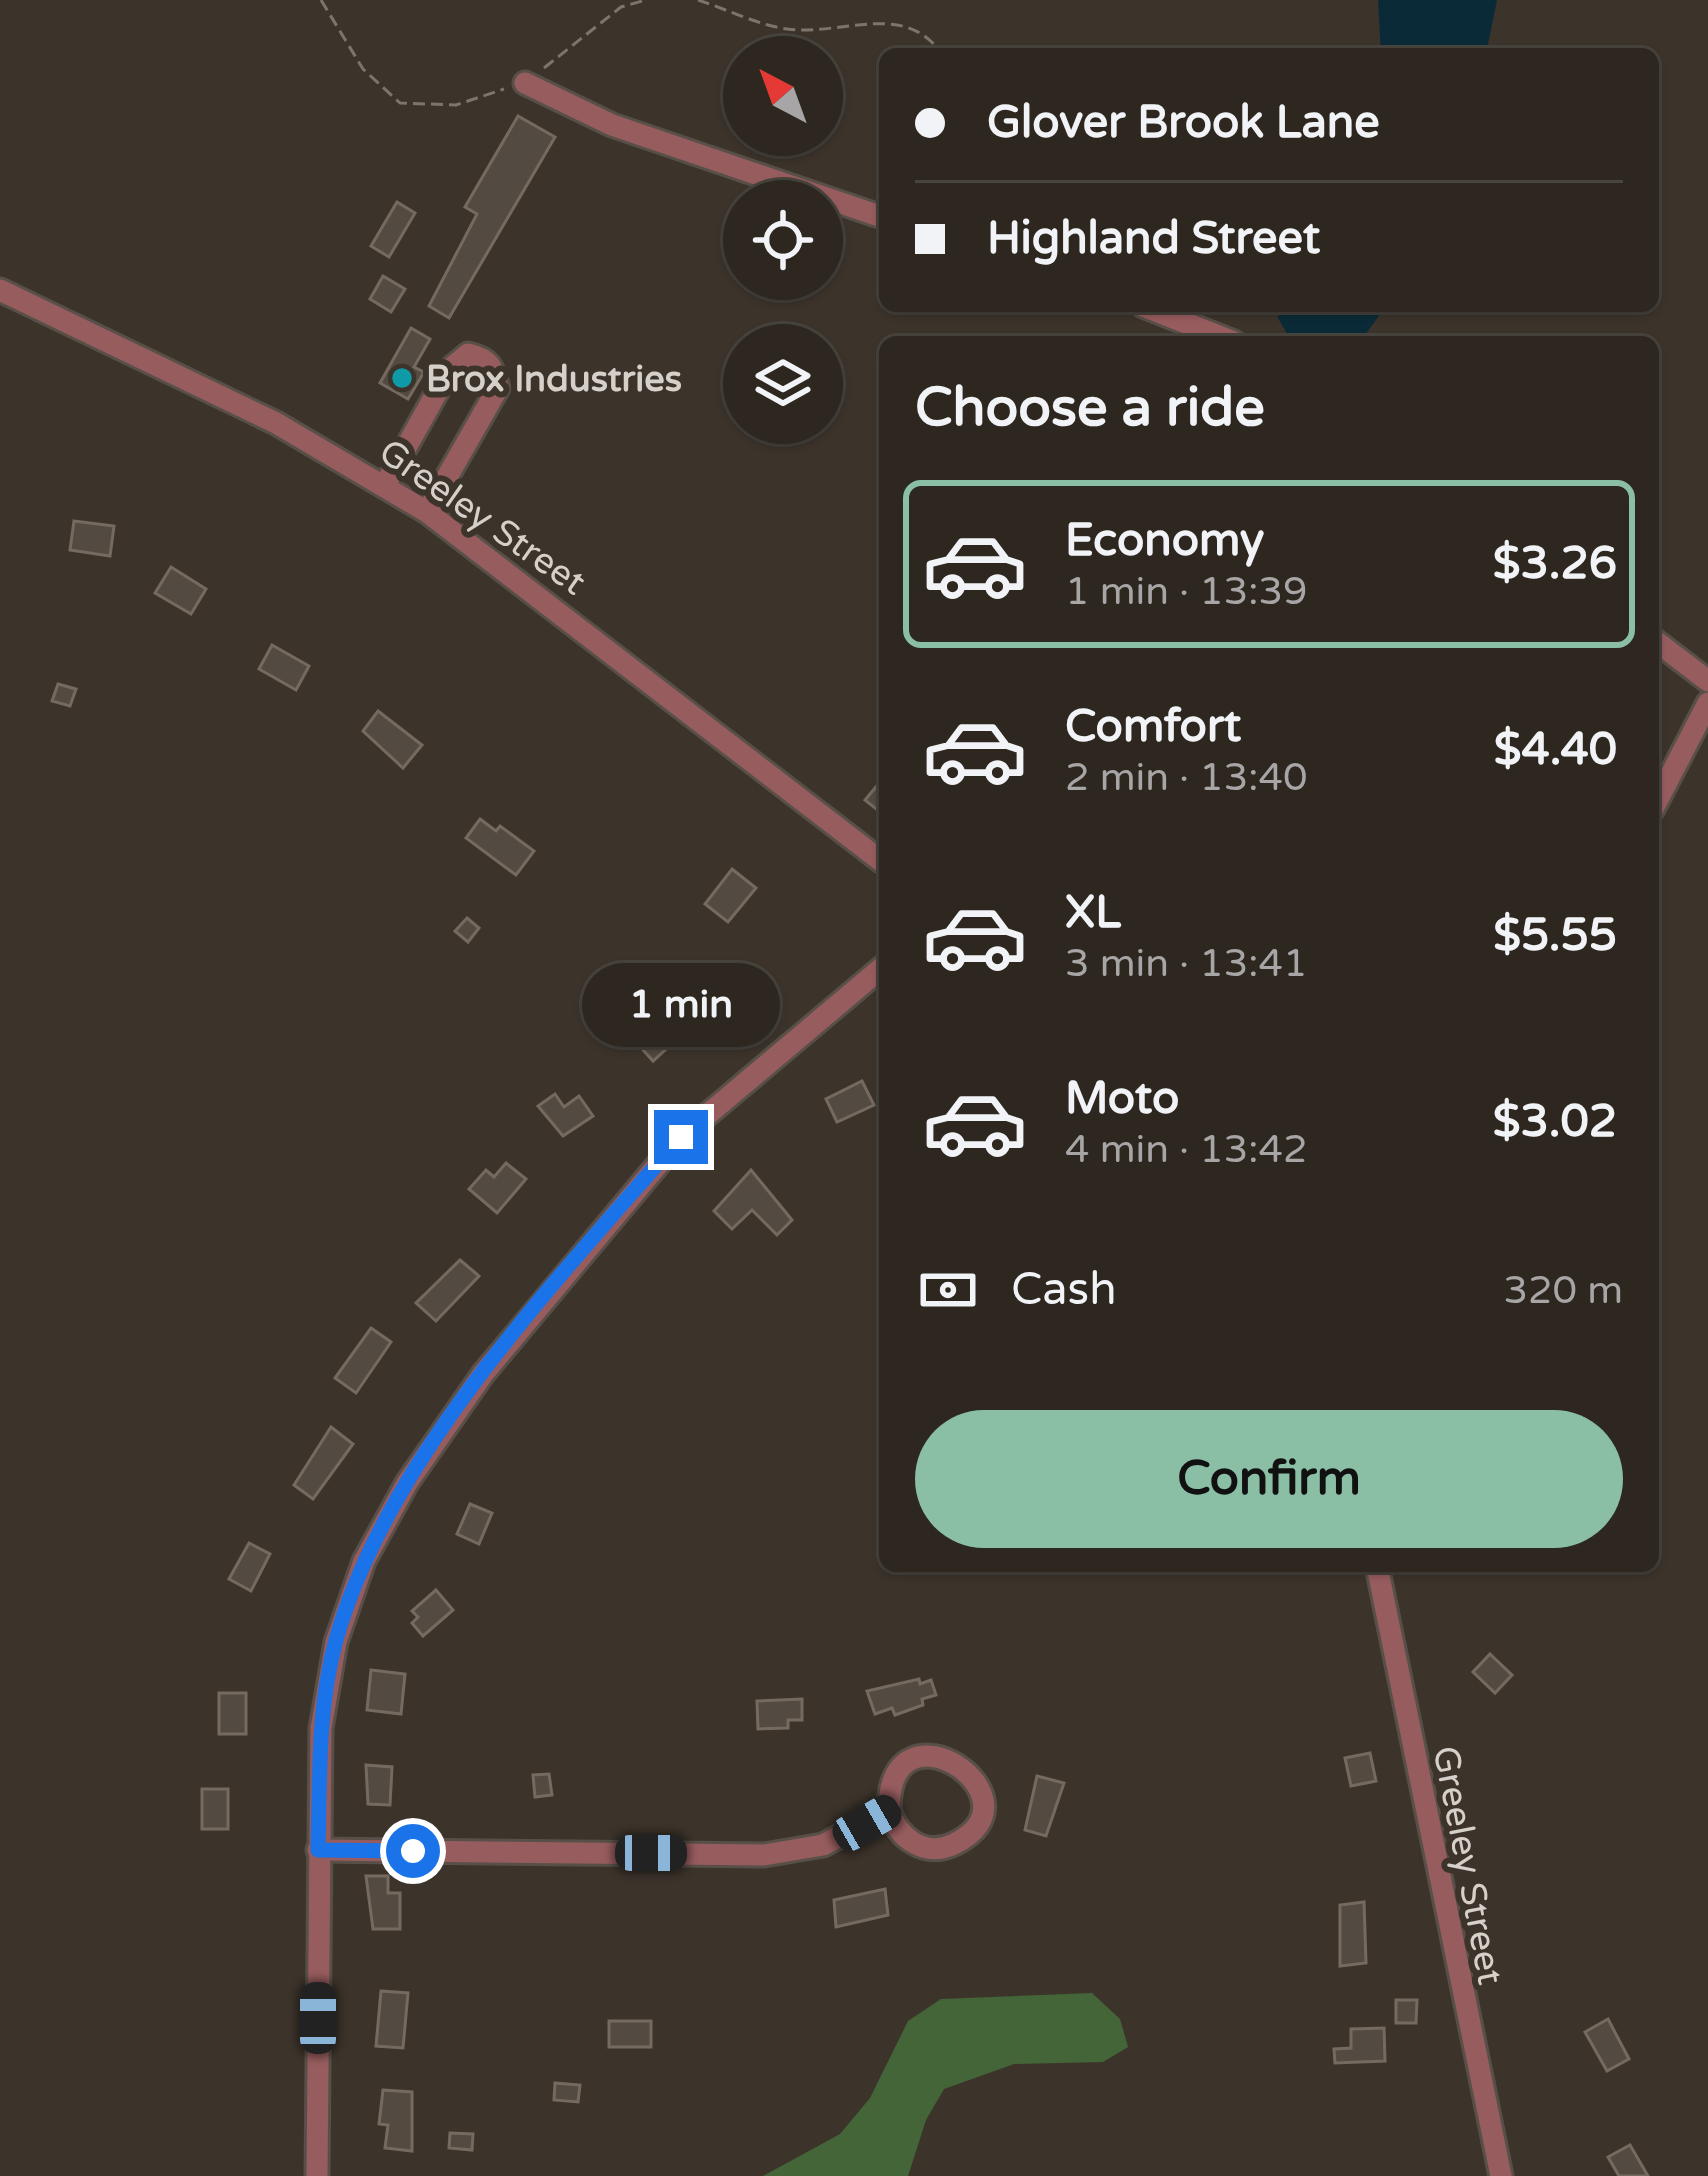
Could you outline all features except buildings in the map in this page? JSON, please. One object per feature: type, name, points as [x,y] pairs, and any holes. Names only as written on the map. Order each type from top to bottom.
[{"type":"street","points":[[524,82],[612,124],[879,216]]},
{"type":"street","name":"Greeley Street","points":[[0,290],[277,423],[427,512],[879,859]]},
{"type":"street","points":[[1158,312],[1219,336]]},
{"type":"street","points":[[385,485],[450,369],[468,354],[482,357],[494,367],[497,388],[427,512]]},
{"type":"street","points":[[1659,644],[1708,681]]},
{"type":"street","points":[[1659,797],[1708,703]]},
{"type":"street","points":[[316,2176],[321,1728],[335,1642],[364,1561],[407,1484],[483,1374],[681,1137],[879,970]]},
{"type":"street","name":"Greeley Street","points":[[1378,1572],[1475,2068],[1501,2176]]},
{"type":"street","points":[[949,1757],[962,1764],[980,1790],[978,1820],[970,1832],[945,1847],[915,1845],[894,1824],[889,1810],[894,1780],[917,1759],[949,1757]]},
{"type":"street","points":[[318,1850],[764,1855],[823,1845],[889,1810]]},
{"type":"path","points":[[321,0],[363,69],[400,103],[456,105],[524,82],[621,7],[646,0]]},
{"type":"path","points":[[698,0],[787,29],[887,19],[928,33],[938,48]]},
{"type":"green space","points":[[1092,1993],[1120,2019],[1128,2047],[1103,2062],[1014,2064],[944,2089],[926,2120],[908,2176],[763,2176],[840,2134],[870,2098],[908,2021],[941,1999]]},
{"type":"water","points":[[1378,0],[1497,0],[1487,48],[1381,48]]},
{"type":"water","points":[[1280,312],[1382,312],[1364,336],[1288,336],[1278,318]]},
{"type":"place","name":"Brox Industries","points":[[402,378]]},
{"type":"route","points":[[413,1851],[318,1850],[326,1684],[335,1642],[364,1561],[407,1484],[483,1374],[681,1137]]}]
